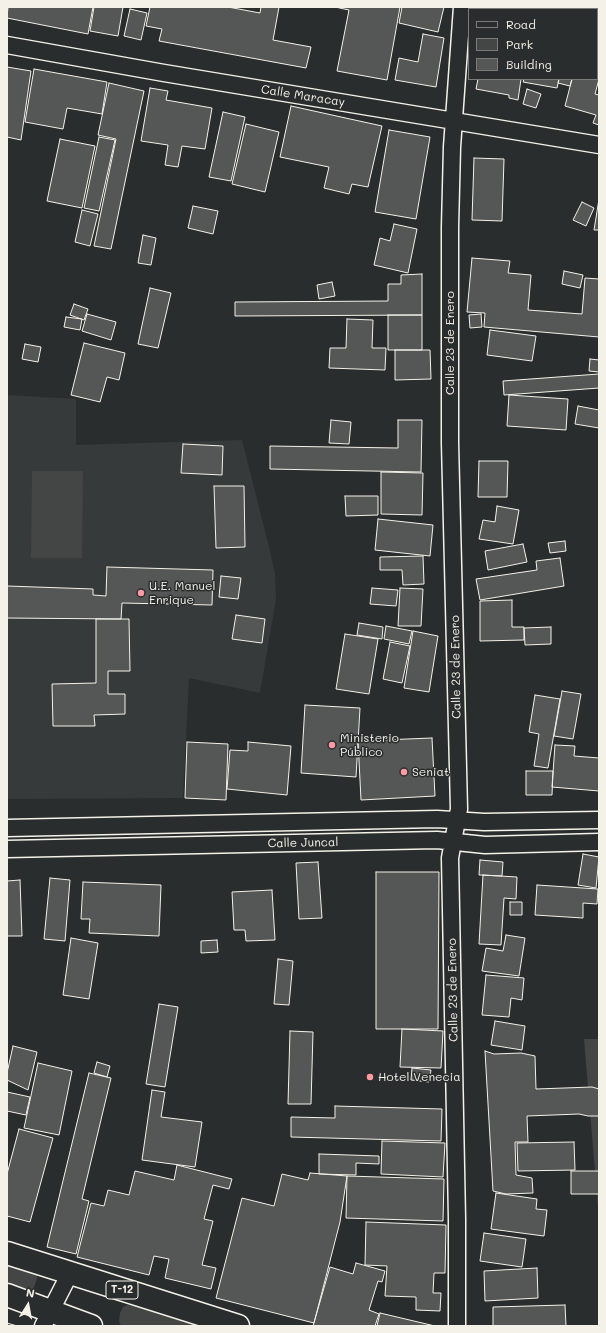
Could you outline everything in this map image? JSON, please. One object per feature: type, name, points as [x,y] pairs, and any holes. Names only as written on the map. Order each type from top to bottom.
[{"type":"highway","name":"T-12","points":[[7,1253],[238,1326]]},
{"type":"highway","points":[[7,1295],[47,1319],[92,1326]]},
{"type":"street","name":"Calle 23 de Enero","points":[[457,1326],[457,1203],[450,858],[459,809],[450,443],[450,227],[452,147],[462,7]]},
{"type":"street","name":"Calle Maracay","points":[[7,45],[164,73],[599,145]]},
{"type":"street","name":"Calle Juncal","points":[[7,828],[429,819],[484,822],[599,820]]},
{"type":"street","name":"Calle Juncal","points":[[7,849],[429,840],[485,845],[599,842]]},
{"type":"street","points":[[47,1319],[70,1273]]},
{"type":"shaded area","name":"U.E. Manuel Enrique","points":[[7,395],[76,399],[76,445],[242,440],[275,574],[276,599],[260,693],[189,678],[183,798],[7,799]]},
{"type":"green space","points":[[32,471],[83,471],[82,558],[31,558]]},
{"type":"green space","points":[[584,1039],[599,1039],[599,1220]]},
{"type":"green space","points":[[7,1262],[37,1273],[37,1279],[32,1292],[7,1285]]},
{"type":"green space","points":[[127,1305],[152,1309],[210,1326],[123,1326],[119,1321],[120,1313],[123,1307]]},
{"type":"building","points":[[8,7],[93,7],[88,34],[7,18]]},
{"type":"building","points":[[94,7],[123,7],[118,36],[90,31]]},
{"type":"building","points":[[150,7],[228,7],[260,13],[261,7],[279,7],[273,40],[311,47],[306,68],[159,41],[162,29],[146,26]]},
{"type":"building","points":[[335,7],[400,7],[387,80],[337,71],[349,10]]},
{"type":"building","points":[[402,7],[444,7],[438,32],[399,23]]},
{"type":"building","points":[[482,7],[519,7],[518,8]]},
{"type":"building","points":[[599,7],[599,79],[595,94],[599,95],[599,125],[593,123],[596,115],[565,106],[572,80],[598,80],[598,8],[592,8]]},
{"type":"building","points":[[130,9],[147,13],[141,40],[124,36]]},
{"type":"building","points":[[423,34],[444,38],[436,87],[395,80],[399,58],[418,62]]},
{"type":"building","points":[[7,67],[31,71],[21,140],[7,137]]},
{"type":"building","points":[[34,69],[107,82],[102,114],[67,108],[63,129],[25,122]]},
{"type":"building","points":[[478,80],[521,80],[518,100],[509,98],[509,95],[476,89]]},
{"type":"building","points":[[524,80],[559,80],[557,88],[523,82]]},
{"type":"building","points":[[559,80],[572,80],[570,86],[558,83]]},
{"type":"building","points":[[109,83],[144,91],[111,249],[94,246],[116,139],[98,135]]},
{"type":"building","points":[[150,88],[168,91],[166,100],[212,108],[205,149],[182,146],[178,167],[165,165],[168,145],[141,141]]},
{"type":"building","points":[[527,89],[541,94],[536,108],[523,104]]},
{"type":"building","points":[[291,106],[382,126],[368,187],[352,184],[349,194],[324,188],[329,167],[280,157]]},
{"type":"building","points":[[223,112],[245,117],[231,181],[209,177]]},
{"type":"building","points":[[246,124],[279,132],[265,192],[232,184]]},
{"type":"building","points":[[389,130],[430,137],[416,219],[375,212]]},
{"type":"building","points":[[99,137],[115,140],[99,211],[84,208]]},
{"type":"building","points":[[60,139],[95,146],[82,208],[47,201]]},
{"type":"building","points":[[474,158],[504,159],[502,221],[472,220]]},
{"type":"building","points":[[599,199],[599,230],[594,230]]},
{"type":"building","points":[[582,202],[594,208],[586,226],[573,220]]},
{"type":"building","points":[[193,206],[218,211],[213,234],[188,228]]},
{"type":"building","points":[[82,210],[98,214],[90,246],[75,242]]},
{"type":"building","points":[[394,224],[417,229],[408,273],[374,265],[380,238],[390,241]]},
{"type":"building","points":[[143,235],[156,238],[151,265],[138,263]]},
{"type":"building","points":[[472,258],[510,261],[508,273],[531,275],[528,310],[582,314],[585,278],[599,279],[599,337],[484,327],[485,313],[467,312]]},
{"type":"building","points":[[564,271],[583,275],[580,288],[562,284]]},
{"type":"building","points":[[422,274],[422,315],[235,316],[235,302],[388,301],[388,284],[401,284],[401,275]]},
{"type":"building","points":[[332,282],[335,296],[319,299],[317,285]]},
{"type":"building","points":[[150,288],[171,293],[158,348],[138,344]]},
{"type":"building","points":[[74,304],[88,309],[84,320],[70,315]]},
{"type":"building","points":[[87,314],[116,322],[111,340],[82,331]]},
{"type":"building","points":[[481,314],[482,327],[470,328],[469,315]]},
{"type":"building","points":[[388,315],[422,315],[422,350],[388,350]]},
{"type":"building","points":[[66,317],[82,319],[80,330],[64,327]]},
{"type":"building","points":[[347,319],[373,320],[372,348],[386,348],[385,370],[329,368],[330,348],[346,348]]},
{"type":"building","points":[[490,330],[536,336],[532,361],[487,355]]},
{"type":"building","points":[[84,343],[125,353],[119,380],[107,377],[100,402],[71,395]]},
{"type":"building","points":[[25,344],[41,347],[38,362],[22,359]]},
{"type":"building","points":[[395,350],[430,350],[431,379],[395,380]]},
{"type":"building","points":[[590,359],[599,360],[599,372],[589,371]]},
{"type":"building","points":[[599,374],[599,388],[504,395],[503,381]]},
{"type":"building","points":[[509,395],[568,399],[566,430],[507,426]]},
{"type":"building","points":[[578,406],[599,410],[599,428],[575,424]]},
{"type":"building","points":[[331,420],[351,422],[349,444],[329,443]]},
{"type":"building","points":[[398,420],[422,420],[421,472],[270,469],[270,446],[398,448]]},
{"type":"building","points":[[183,444],[223,446],[222,475],[181,473]]},
{"type":"building","points":[[479,461],[508,461],[507,497],[478,497]]},
{"type":"building","points":[[381,472],[423,473],[422,515],[381,514]]},
{"type":"building","points":[[214,486],[244,486],[245,547],[216,548]]},
{"type":"building","points":[[345,496],[378,496],[378,515],[346,516]]},
{"type":"building","points":[[497,506],[519,510],[513,544],[479,539],[483,520],[495,522]]},
{"type":"building","points":[[378,519],[433,525],[430,556],[375,550]]},
{"type":"building","points":[[565,541],[566,551],[550,553],[548,543]]},
{"type":"building","points":[[523,544],[527,562],[488,570],[485,551]]},
{"type":"building","points":[[423,556],[424,584],[403,585],[402,570],[380,570],[380,557]]},
{"type":"building","points":[[560,558],[564,586],[480,600],[476,579],[537,570],[536,561]]},
{"type":"building","points":[[107,567],[213,570],[212,605],[122,603],[121,619],[7,618],[7,586],[93,589],[93,595],[106,596]]},
{"type":"building","points":[[221,576],[241,578],[238,599],[219,597]]},
{"type":"building","points":[[372,588],[398,590],[396,606],[370,604]]},
{"type":"building","points":[[400,588],[423,589],[421,626],[398,626]]},
{"type":"building","points":[[512,600],[512,627],[524,627],[524,640],[480,641],[480,601]]},
{"type":"building","points":[[236,615],[265,619],[262,643],[232,639]]},
{"type":"building","points":[[96,619],[129,619],[130,671],[108,671],[108,694],[125,694],[125,714],[94,715],[95,726],[53,726],[52,684],[96,683]]},
{"type":"building","points":[[359,623],[383,627],[382,639],[357,635]]},
{"type":"building","points":[[386,626],[412,631],[409,644],[384,639]]},
{"type":"building","points":[[551,627],[551,644],[525,645],[524,628]]},
{"type":"building","points":[[413,631],[438,636],[429,692],[404,688]]},
{"type":"building","points":[[345,634],[378,639],[369,694],[336,689]]},
{"type":"building","points":[[390,642],[410,646],[402,683],[383,679]]},
{"type":"building","points":[[562,691],[581,694],[573,739],[554,736]]},
{"type":"building","points":[[535,695],[560,699],[548,768],[534,766],[539,734],[529,732]]},
{"type":"building","points":[[305,705],[360,708],[356,777],[301,773]]},
{"type":"building","points":[[432,738],[435,796],[361,800],[358,741]]},
{"type":"building","points":[[187,742],[228,744],[226,800],[185,798]]},
{"type":"building","points":[[248,742],[291,746],[287,795],[227,789],[230,750],[248,751]]},
{"type":"building","points":[[555,745],[575,746],[574,756],[599,758],[599,791],[552,787]]},
{"type":"building","points":[[526,771],[553,771],[552,795],[526,795]]},
{"type":"building","points":[[583,854],[599,857],[596,888],[578,885]]},
{"type":"building","points":[[480,860],[503,862],[502,876],[479,875]]},
{"type":"building","points":[[318,862],[322,918],[299,919],[296,863]]},
{"type":"building","points":[[376,872],[439,872],[438,1029],[376,1029]]},
{"type":"building","points":[[483,875],[517,877],[516,899],[504,898],[501,945],[479,944]]},
{"type":"building","points":[[50,878],[70,880],[65,941],[44,939]]},
{"type":"building","points":[[20,880],[22,936],[7,936],[7,881]]},
{"type":"building","points":[[83,882],[161,885],[159,936],[89,933],[90,919],[81,919]]},
{"type":"building","points":[[537,885],[598,889],[597,904],[583,903],[583,918],[535,915]]},
{"type":"building","points":[[272,890],[275,940],[246,941],[245,930],[234,930],[232,892]]},
{"type":"building","points":[[510,902],[522,902],[522,915],[510,915]]},
{"type":"building","points":[[506,935],[525,938],[519,976],[482,971],[486,948],[503,951]]},
{"type":"building","points":[[71,938],[98,943],[89,999],[63,995]]},
{"type":"building","points":[[217,940],[218,952],[201,953],[201,941]]},
{"type":"building","points":[[278,959],[293,961],[289,1005],[274,1004]]},
{"type":"building","points":[[486,975],[524,978],[522,1000],[511,998],[509,1017],[482,1015]]},
{"type":"building","points":[[159,1004],[178,1007],[165,1087],[146,1084]]},
{"type":"building","points":[[495,1021],[525,1026],[522,1050],[491,1045]]},
{"type":"building","points":[[402,1029],[443,1031],[441,1068],[400,1067]]},
{"type":"building","points":[[290,1031],[313,1032],[311,1104],[288,1104]]},
{"type":"building","points":[[13,1046],[37,1052],[28,1090],[7,1080],[7,1073]]},
{"type":"building","points":[[485,1051],[494,1054],[521,1053],[535,1056],[536,1089],[592,1087],[599,1089],[599,1116],[579,1114],[527,1116],[528,1142],[515,1142],[516,1175],[532,1178],[533,1193],[506,1194],[493,1191]]},
{"type":"building","points":[[97,1062],[110,1066],[107,1077],[94,1073]]},
{"type":"building","points":[[38,1063],[72,1071],[59,1135],[24,1128]]},
{"type":"building","points":[[412,1068],[431,1070],[429,1082],[411,1080]]},
{"type":"building","points":[[89,1073],[111,1078],[82,1199],[89,1201],[76,1254],[47,1247]]},
{"type":"building","points":[[152,1090],[165,1092],[161,1117],[202,1122],[195,1167],[142,1160]]},
{"type":"building","points":[[7,1092],[30,1097],[26,1115],[7,1111]]},
{"type":"building","points":[[335,1106],[442,1109],[441,1141],[291,1137],[291,1117],[335,1118]]},
{"type":"building","points":[[19,1129],[53,1138],[30,1222],[7,1216],[7,1174]]},
{"type":"building","points":[[382,1141],[445,1143],[443,1177],[381,1174]]},
{"type":"building","points":[[574,1142],[575,1170],[518,1171],[517,1143]]},
{"type":"building","points":[[319,1154],[379,1156],[379,1164],[356,1163],[356,1175],[319,1174]]},
{"type":"building","points":[[177,1165],[232,1179],[229,1189],[213,1185],[204,1219],[213,1221],[202,1265],[216,1268],[211,1289],[165,1278],[169,1259],[154,1256],[149,1275],[77,1257],[91,1203],[104,1206],[108,1190],[129,1195],[135,1171],[174,1180]]},
{"type":"building","points":[[571,1171],[599,1171],[599,1194],[571,1194]]},
{"type":"building","points":[[310,1173],[347,1176],[340,1222],[314,1323],[216,1298],[242,1198],[274,1206],[282,1174],[308,1180]]},
{"type":"building","points":[[347,1176],[444,1179],[443,1221],[346,1218]]},
{"type":"building","points":[[496,1193],[537,1199],[536,1209],[547,1210],[544,1236],[491,1229]]},
{"type":"building","points":[[366,1222],[446,1225],[445,1273],[434,1273],[433,1293],[441,1293],[440,1311],[416,1310],[416,1297],[385,1296],[387,1266],[365,1265]]},
{"type":"building","points":[[484,1233],[526,1239],[522,1267],[480,1261]]},
{"type":"building","points":[[356,1263],[385,1271],[382,1282],[378,1281],[369,1310],[379,1314],[375,1326],[313,1326],[330,1267],[353,1274]]},
{"type":"building","points":[[537,1268],[538,1298],[485,1301],[484,1271]]},
{"type":"building","points":[[565,1305],[566,1326],[493,1326],[493,1307]]},
{"type":"building","points":[[380,1313],[435,1326],[377,1326]]},
{"type":"building","points":[[7,1323],[17,1326],[7,1326]]},
{"type":"place","name":"U.E. Manuel Enrique","points":[[141,593]]},
{"type":"place","name":"Ministerio Público","points":[[332,745]]},
{"type":"place","name":"Seniat","points":[[404,772]]},
{"type":"place","name":"Hotel Venecia","points":[[370,1077]]}]
